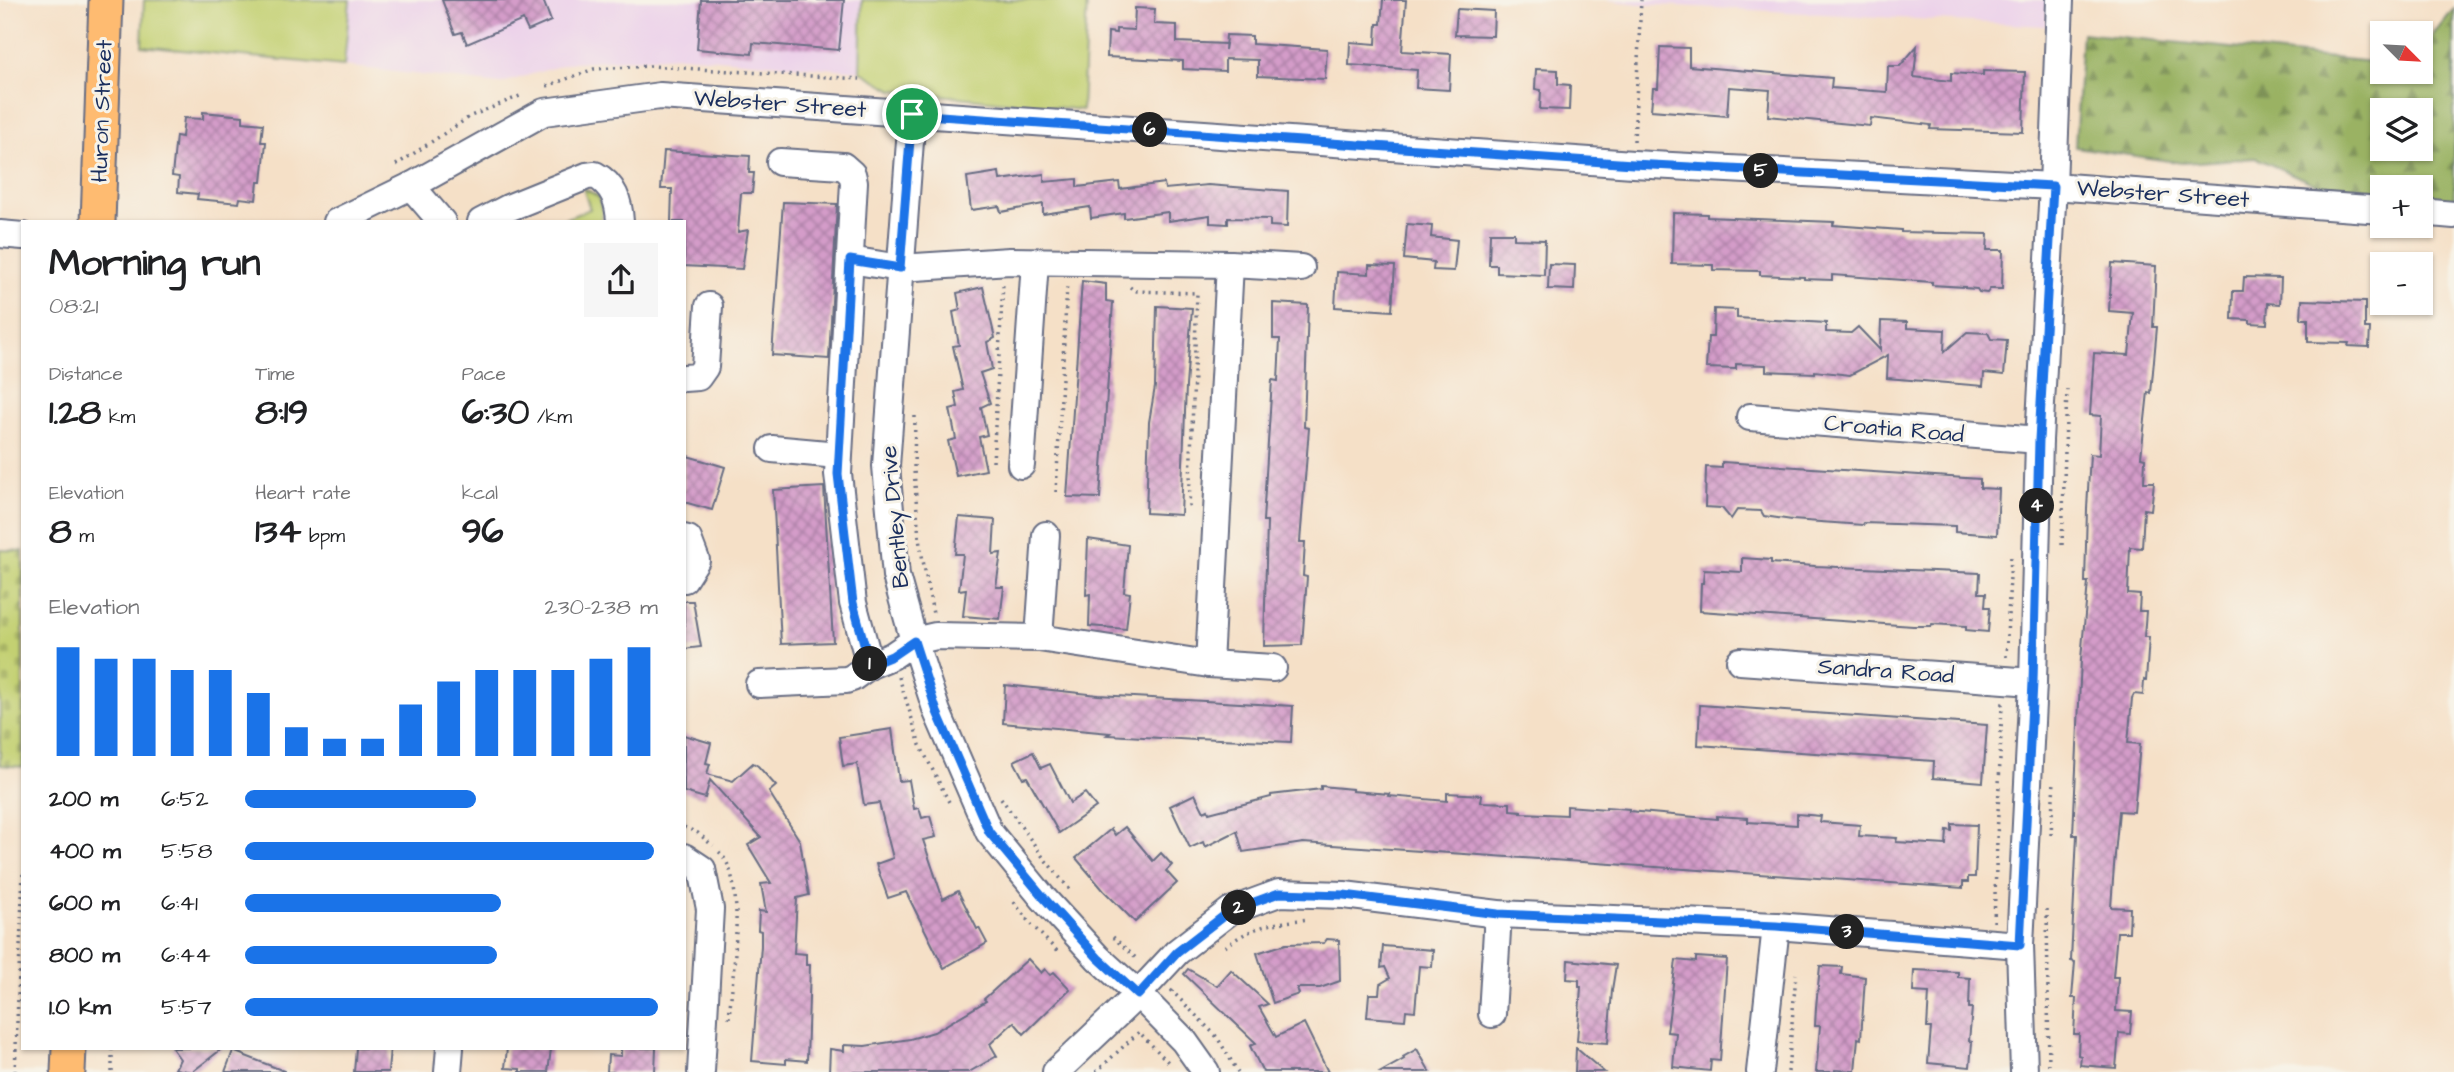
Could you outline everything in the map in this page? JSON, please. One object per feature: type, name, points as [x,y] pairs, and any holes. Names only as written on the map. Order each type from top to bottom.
[{"type":"main road","name":"Huron Street","points":[[98,220],[106,0]]},
{"type":"main road","points":[[68,1072],[69,1050]]},
{"type":"street","points":[[2024,1072],[2020,945],[2033,682],[2039,440],[2060,0]]},
{"type":"street","name":"Webster Street","points":[[340,220],[408,173],[544,112],[660,96],[1633,164],[2053,186],[2370,209]]},
{"type":"street","name":"Bentley Drive","points":[[912,114],[886,466],[896,576],[925,638],[937,712],[989,832],[1098,958],[1157,985],[1184,1041],[1206,1072]]},
{"type":"street","points":[[780,162],[843,166],[852,174],[838,474],[853,603],[870,665]]},
{"type":"street","points":[[408,173],[441,220]]},
{"type":"street","points":[[485,220],[587,176],[595,176],[611,187],[620,211],[620,220]]},
{"type":"street","points":[[2433,213],[2454,215]]},
{"type":"street","points":[[0,234],[21,236]]},
{"type":"street","points":[[850,260],[900,268],[1010,261],[1230,264],[1301,268]]},
{"type":"street","points":[[1021,465],[1035,262]]},
{"type":"street","points":[[1209,664],[1230,264]]},
{"type":"street","points":[[686,378],[698,377],[705,367],[709,306]]},
{"type":"street","name":"Croatia Road","points":[[1749,417],[2039,440]]},
{"type":"street","points":[[772,449],[838,455]]},
{"type":"street","points":[[1039,638],[1046,535]]},
{"type":"street","points":[[686,538],[696,560],[686,576]]},
{"type":"street","points":[[759,684],[846,680],[925,638],[1039,638],[1209,664],[1273,668]]},
{"type":"street","name":"Sandra Road","points":[[1740,661],[2033,682]]},
{"type":"street","points":[[686,858],[702,869],[710,909],[701,1072]]},
{"type":"street","points":[[1056,1072],[1157,985],[1177,952],[1230,911],[1279,893],[1344,895],[1498,914],[1776,926],[2020,945]]},
{"type":"street","points":[[1492,1014],[1498,914]]},
{"type":"street","points":[[1760,1072],[1776,926]]},
{"type":"street","points":[[448,1072],[450,1050]]},
{"type":"path","points":[[1633,164],[1641,0]]},
{"type":"path","points":[[539,90],[594,69],[650,66],[860,79]]},
{"type":"path","points":[[408,173],[471,116],[528,94]]},
{"type":"path","points":[[993,463],[1003,270]]},
{"type":"path","points":[[1056,492],[1067,283]]},
{"type":"path","points":[[1128,284],[1135,291],[1197,293],[1189,509]]},
{"type":"path","points":[[915,403],[914,470],[925,638]]},
{"type":"path","points":[[1989,703],[2003,704],[1994,922]]},
{"type":"path","points":[[1000,795],[1043,858],[1078,900]]},
{"type":"path","points":[[1225,947],[1235,939],[1268,923],[1313,919]]},
{"type":"path","points":[[15,1072],[21,923]]},
{"type":"path","points":[[1105,930],[1157,985],[1172,991],[1217,1037],[1238,1072]]},
{"type":"path","points":[[1788,1072],[1797,963]]},
{"type":"path","points":[[1096,1072],[1139,1032],[1177,1072]]},
{"type":"path","points":[[112,1050],[112,1072]]},
{"type":"shaded area","points":[[350,0],[862,0],[860,71],[683,56],[573,62],[499,84],[344,66]]},
{"type":"shaded area","points":[[1604,0],[2047,0],[2046,26]]},
{"type":"green space","points":[[144,0],[350,0],[344,66],[142,46]]},
{"type":"green space","points":[[862,0],[1087,0],[1082,110],[893,90],[860,71]]},
{"type":"green space","points":[[2454,9],[2454,216],[2433,215],[2433,175],[2370,175],[2370,209],[2256,158],[2182,163],[2075,147],[2082,33],[2370,62],[2370,84],[2433,84],[2433,35]]},
{"type":"green space","points":[[583,188],[598,196],[601,220],[562,220],[590,209]]},
{"type":"green space","points":[[0,550],[21,551],[21,767],[0,765]]},
{"type":"building","points":[[442,0],[543,0],[551,21],[528,31],[523,20],[467,44],[462,32],[455,34]]},
{"type":"building","points":[[701,0],[844,0],[839,50],[753,43],[752,54],[697,49]]},
{"type":"building","points":[[1383,0],[1406,0],[1402,51],[1451,54],[1449,90],[1416,88],[1417,70],[1349,65],[1350,42],[1376,44],[1377,24],[1381,24]]},
{"type":"building","points":[[1135,8],[1155,9],[1154,24],[1177,25],[1177,42],[1225,44],[1226,35],[1252,36],[1252,44],[1327,49],[1325,79],[1258,76],[1258,60],[1225,59],[1225,71],[1183,69],[1183,61],[1107,57],[1108,32],[1116,33],[1116,29],[1134,30]]},
{"type":"building","points":[[1457,9],[1494,11],[1493,36],[1455,35]]},
{"type":"building","points":[[1917,46],[1914,77],[1951,81],[1951,73],[1983,75],[1983,71],[2025,72],[2023,132],[1930,129],[1931,125],[1871,118],[1870,126],[1768,116],[1770,90],[1729,87],[1727,116],[1651,110],[1653,88],[1658,88],[1660,47],[1689,48],[1689,66],[1832,78],[1831,88],[1887,92],[1888,66],[1900,66]]},
{"type":"building","points":[[1536,69],[1558,70],[1558,84],[1570,85],[1569,110],[1540,109],[1541,90],[1535,89]]},
{"type":"building","points":[[203,112],[243,116],[243,122],[263,124],[261,142],[266,142],[262,182],[258,182],[256,200],[240,198],[239,203],[197,199],[198,194],[178,192],[179,177],[172,176],[176,136],[182,137],[184,118],[203,119]]},
{"type":"building","points":[[664,151],[750,156],[749,173],[754,173],[752,193],[741,193],[738,232],[748,230],[742,269],[686,266],[686,220],[671,220],[672,189],[661,189]]},
{"type":"building","points":[[999,172],[1000,180],[1044,174],[1044,182],[1077,179],[1077,187],[1119,182],[1120,189],[1164,183],[1165,189],[1208,185],[1288,191],[1287,227],[1270,226],[1270,219],[1228,218],[1228,224],[1210,223],[1210,215],[1168,221],[1168,212],[1124,218],[1124,213],[1091,218],[1090,207],[1043,214],[1043,204],[1001,212],[999,206],[971,210],[967,177]]},
{"type":"building","points":[[783,202],[837,204],[829,359],[772,355]]},
{"type":"building","points":[[1673,213],[1834,222],[1833,225],[1901,232],[1988,234],[1987,250],[2003,250],[2002,289],[1990,289],[1987,293],[1965,287],[1932,285],[1932,282],[1832,275],[1832,280],[1804,279],[1760,275],[1760,271],[1713,270],[1713,265],[1672,264]]},
{"type":"building","points":[[1407,224],[1432,226],[1431,237],[1457,240],[1454,271],[1433,270],[1434,262],[1404,259]]},
{"type":"building","points":[[1490,233],[1514,233],[1514,239],[1545,240],[1544,275],[1497,273],[1497,265],[1489,265]]},
{"type":"building","points":[[2112,263],[2156,266],[2153,327],[2157,327],[2151,393],[2148,392],[2141,457],[2145,458],[2144,482],[2154,482],[2151,510],[2144,509],[2142,548],[2130,547],[2128,594],[2140,595],[2139,611],[2146,611],[2144,637],[2149,637],[2146,681],[2144,680],[2143,695],[2134,694],[2132,698],[2128,743],[2140,744],[2134,812],[2119,811],[2114,866],[2111,907],[2130,908],[2129,932],[2117,932],[2113,977],[2118,977],[2116,1011],[2132,1012],[2130,1034],[2119,1033],[2116,1068],[2080,1065],[2079,1034],[2074,1034],[2076,998],[2072,998],[2075,962],[2071,961],[2077,835],[2073,835],[2081,659],[2088,582],[2085,582],[2090,454],[2099,455],[2101,416],[2090,415],[2094,353],[2129,355],[2133,313],[2109,311]]},
{"type":"building","points":[[1549,264],[1575,265],[1574,290],[1548,289]]},
{"type":"building","points":[[1369,265],[1395,266],[1392,311],[1335,307],[1337,272],[1369,274]]},
{"type":"building","points":[[2244,277],[2281,278],[2280,304],[2268,303],[2267,324],[2232,319],[2233,291],[2243,291]]},
{"type":"building","points":[[1082,281],[1106,284],[1106,301],[1113,302],[1100,498],[1067,497]]},
{"type":"building","points":[[983,287],[995,338],[987,342],[992,369],[980,373],[990,403],[981,407],[987,435],[979,437],[986,470],[956,476],[948,441],[956,439],[950,409],[958,407],[955,392],[963,390],[953,346],[959,345],[953,312],[960,310],[957,293]]},
{"type":"building","points":[[2302,300],[2365,302],[2365,328],[2370,328],[2369,347],[2348,346],[2349,343],[2308,342],[2308,319],[2301,319]]},
{"type":"building","points":[[1273,303],[1308,305],[1304,427],[1309,428],[1300,542],[1305,542],[1303,576],[1307,577],[1302,645],[1264,646],[1267,521],[1263,521],[1272,380],[1278,381],[1280,339],[1273,339]]},
{"type":"building","points":[[1157,306],[1192,308],[1181,515],[1146,513],[1149,422],[1155,387]]},
{"type":"building","points":[[1714,309],[1737,310],[1737,318],[1826,323],[1826,332],[1851,333],[1858,327],[1880,350],[1881,321],[1907,322],[1907,328],[1945,330],[1944,352],[1967,332],[1988,333],[1991,339],[2007,340],[2004,375],[1984,373],[1983,386],[1887,378],[1888,355],[1850,375],[1815,371],[1766,371],[1766,365],[1736,364],[1736,369],[1706,368],[1708,337],[1713,337]]},
{"type":"building","points":[[686,456],[725,467],[712,510],[686,503]]},
{"type":"building","points":[[1722,462],[1980,479],[1980,488],[1999,489],[1997,535],[1955,532],[1955,526],[1863,525],[1792,520],[1764,516],[1761,511],[1737,510],[1731,519],[1722,508],[1705,507],[1706,467],[1722,468]]},
{"type":"building","points":[[824,487],[833,642],[781,644],[773,490]]},
{"type":"building","points":[[959,517],[995,520],[993,554],[1001,553],[996,587],[1004,587],[1000,619],[963,616],[966,589],[959,590],[963,554],[955,554]]},
{"type":"building","points":[[1088,539],[1128,545],[1124,592],[1130,593],[1126,629],[1089,626],[1090,594],[1086,595]]},
{"type":"building","points":[[1742,558],[1815,566],[1980,573],[1979,593],[1986,593],[1985,607],[1990,607],[1988,632],[1966,630],[1966,626],[1913,626],[1700,611],[1704,570],[1742,572]]},
{"type":"building","points":[[686,601],[693,601],[701,647],[686,649]]},
{"type":"building","points":[[1005,685],[1098,695],[1293,706],[1291,742],[1107,735],[1110,733],[1003,723]]},
{"type":"building","points":[[1700,705],[1987,725],[1983,782],[1933,778],[1934,761],[1698,745]]},
{"type":"building","points":[[892,729],[899,781],[909,780],[914,809],[919,808],[922,818],[930,816],[936,837],[923,840],[943,899],[958,891],[987,943],[944,968],[906,892],[888,898],[876,864],[893,858],[879,803],[864,805],[857,764],[843,766],[839,737]]},
{"type":"building","points":[[686,736],[711,743],[706,763],[710,764],[707,774],[733,781],[753,763],[758,766],[776,786],[769,792],[800,841],[809,895],[797,898],[794,953],[806,954],[806,965],[810,965],[807,1061],[786,1059],[786,1064],[752,1061],[761,946],[759,911],[766,912],[761,884],[771,883],[748,845],[761,837],[710,780],[705,798],[686,793]]},
{"type":"building","points":[[1033,752],[1041,768],[1050,764],[1070,803],[1085,793],[1096,807],[1059,833],[1027,777],[1023,778],[1014,761]]},
{"type":"building","points":[[1321,786],[1447,801],[1447,793],[1482,795],[1481,802],[1510,803],[1510,810],[1521,813],[1567,815],[1567,806],[1606,807],[1717,819],[1717,816],[1748,818],[1748,822],[1797,825],[1797,814],[1821,816],[1820,822],[1860,825],[1859,836],[1897,838],[1896,842],[1946,845],[1947,830],[1952,831],[1952,824],[1977,825],[1975,877],[1968,877],[1968,882],[1963,882],[1963,888],[1303,843],[1243,852],[1237,831],[1205,847],[1203,842],[1190,848],[1170,806],[1195,794],[1204,812],[1208,810],[1209,813],[1271,795],[1321,789]]},
{"type":"building","points":[[1125,827],[1153,861],[1161,853],[1172,865],[1166,871],[1177,883],[1135,922],[1076,858],[1111,829],[1115,835]]},
{"type":"building","points":[[1327,939],[1339,940],[1340,981],[1320,988],[1297,988],[1299,994],[1273,1003],[1257,953],[1286,944],[1324,943]]},
{"type":"building","points":[[1383,946],[1433,950],[1432,967],[1419,966],[1415,1011],[1406,1010],[1405,1020],[1367,1017],[1369,994],[1379,994],[1380,984],[1390,978],[1385,967],[1381,968]]},
{"type":"building","points":[[1696,957],[1727,959],[1720,1061],[1711,1060],[1710,1071],[1673,1067],[1676,1033],[1667,1032],[1676,960],[1696,962]]},
{"type":"building","points":[[1028,959],[1041,973],[1045,969],[1050,975],[1054,972],[1070,989],[1024,1034],[1014,1022],[990,1044],[997,1056],[969,1072],[829,1072],[830,1049],[844,1051],[844,1045],[865,1046],[934,1032],[986,1001],[984,999]]},
{"type":"building","points":[[1568,960],[1616,965],[1608,1043],[1577,1041],[1581,987],[1579,980],[1567,979]]},
{"type":"building","points":[[1820,966],[1842,967],[1841,974],[1865,977],[1861,1039],[1858,1038],[1855,1071],[1816,1072],[1820,1026],[1815,1026]]},
{"type":"building","points":[[1188,969],[1217,986],[1231,970],[1268,1004],[1259,1007],[1276,1037],[1304,1023],[1328,1072],[1263,1072],[1250,1046],[1256,1043],[1184,974]]},
{"type":"building","points":[[1914,970],[1958,972],[1958,977],[1970,978],[1970,1067],[1928,1063],[1931,1028],[1927,1028],[1929,993],[1913,992]]},
{"type":"building","points":[[1576,1048],[1604,1072],[1575,1072]]},
{"type":"building","points":[[1417,1049],[1430,1072],[1381,1072],[1404,1059],[1403,1057]]},
{"type":"building","points":[[173,1050],[220,1050],[192,1072],[175,1069],[180,1059]]},
{"type":"building","points":[[356,1050],[390,1050],[388,1072],[354,1072]]},
{"type":"building","points":[[507,1050],[551,1050],[548,1072],[520,1072],[520,1069],[505,1068]]},
{"type":"building","points":[[621,1050],[656,1050],[655,1072],[607,1072],[608,1055],[621,1056]]},
{"type":"building","points":[[233,1051],[284,1071],[284,1072],[225,1072]]},
{"type":"route","points":[[912,114],[1633,164],[2053,186],[2039,440],[2033,682],[2020,945],[1776,926],[1498,914],[1344,895],[1279,893],[1230,911],[1177,952],[1138,995],[1098,958],[989,832],[937,712],[914,641],[892,656],[870,665],[858,624],[853,603],[838,474],[850,260],[900,268],[912,114]]}]
